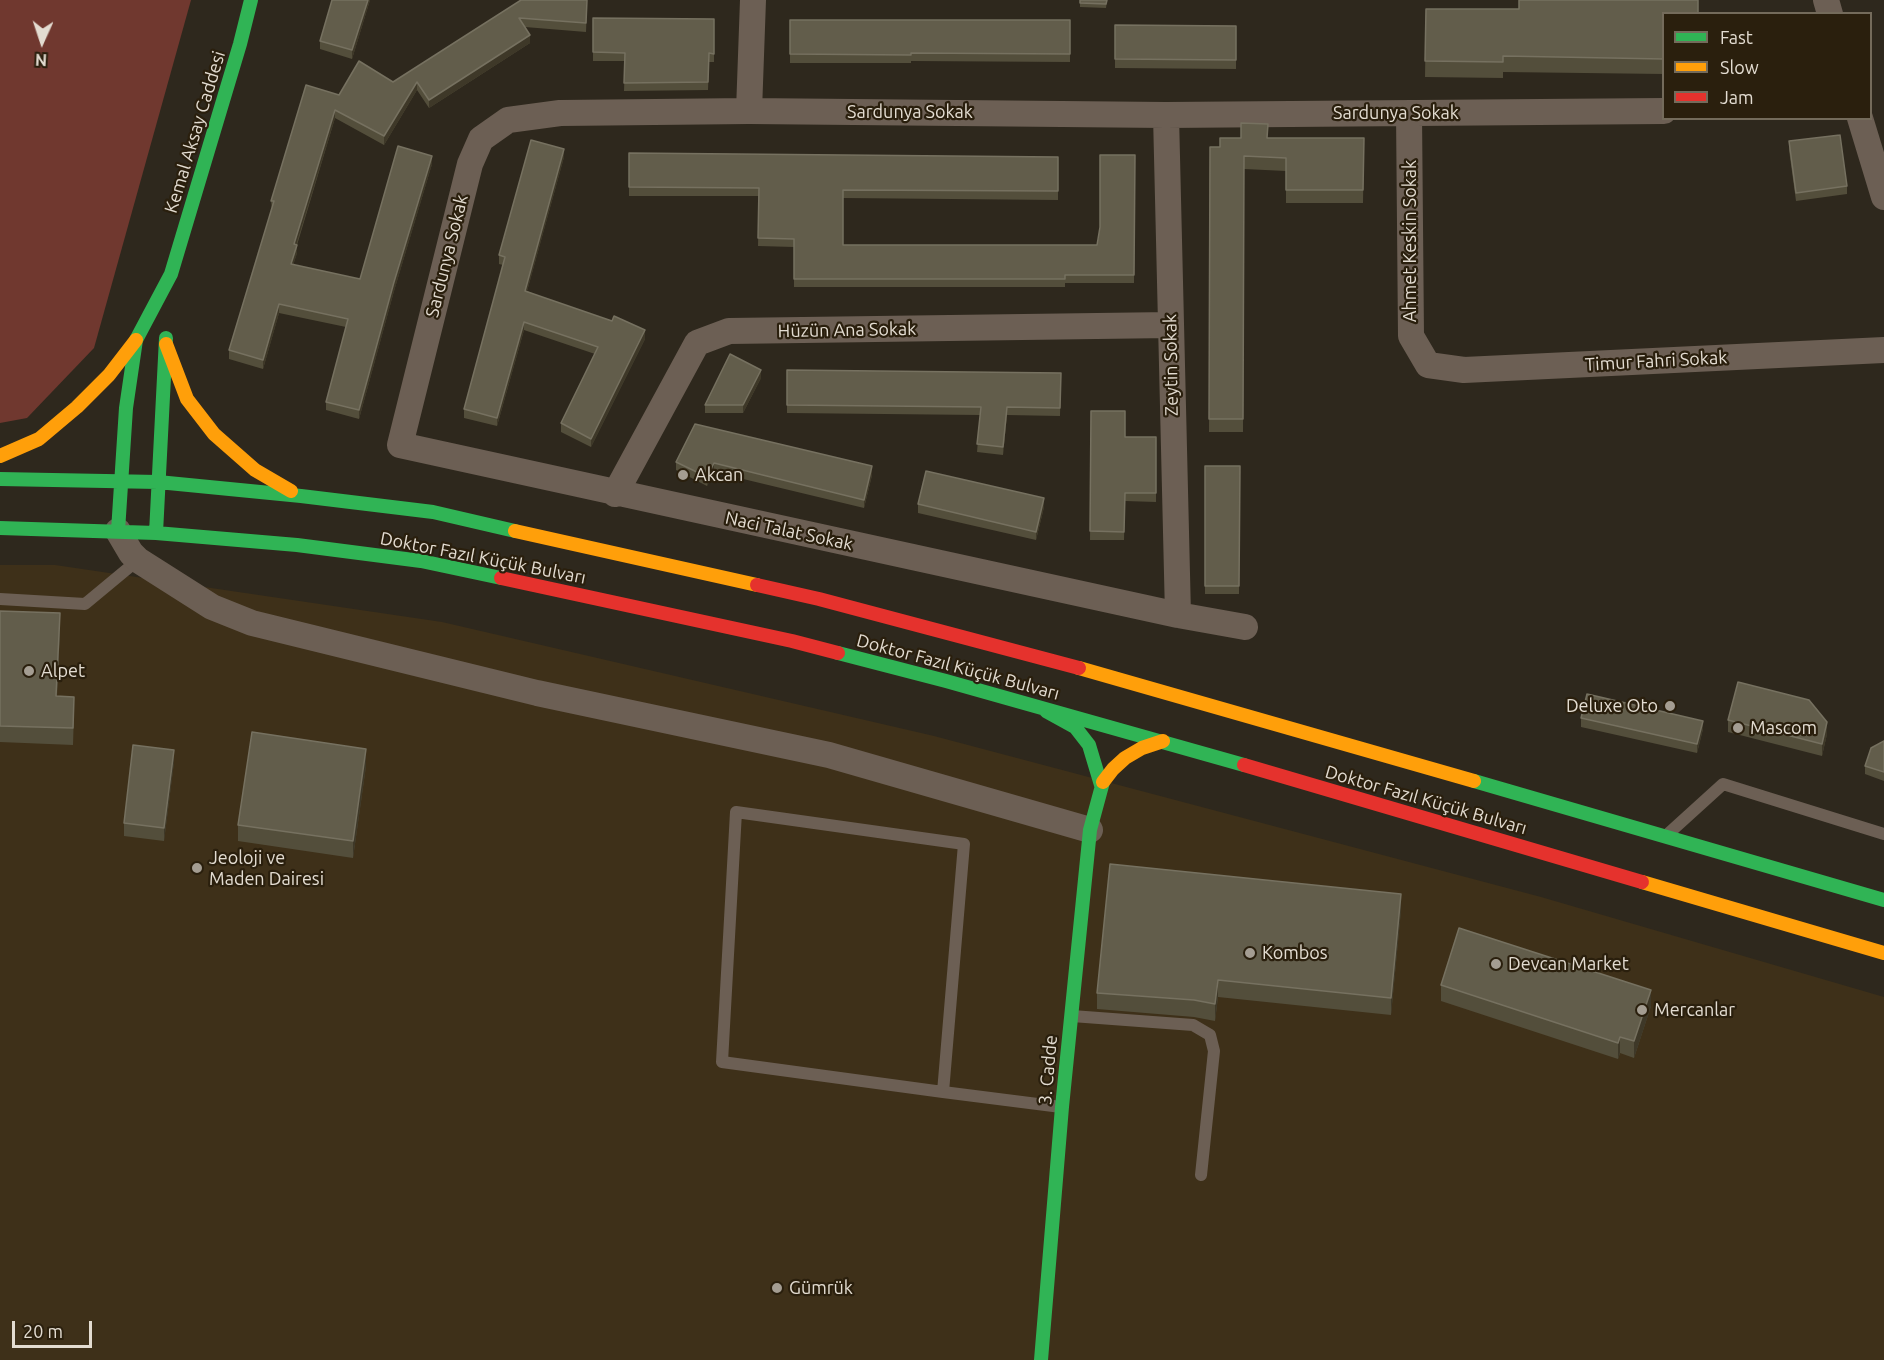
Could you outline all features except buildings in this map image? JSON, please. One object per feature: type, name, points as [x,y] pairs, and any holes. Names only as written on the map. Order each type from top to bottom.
[{"type":"main road","name":"Kemal Aksay Caddesi","points":[[118,531],[126,408],[136,340],[171,274],[251,0]]},
{"type":"main road","name":"Kemal Aksay Caddesi","points":[[156,533],[160,412],[171,274]]},
{"type":"main road","points":[[0,456],[39,439],[77,407],[109,375],[136,340]]},
{"type":"main road","points":[[166,344],[187,399],[214,434],[255,470],[301,496]]},
{"type":"main road","name":"Doktor Fazıl Küçük Bulvarı","points":[[0,479],[158,482],[433,512],[819,599],[1190,699],[1884,900]]},
{"type":"main road","name":"Doktor Fazıl Küçük Bulvarı","points":[[0,528],[156,533],[297,545],[421,561],[792,641],[1163,741],[1884,954]]},
{"type":"main road","points":[[1041,708],[1075,727],[1089,745],[1101,785]]},
{"type":"main road","points":[[1101,785],[1125,758],[1142,748],[1163,741]]},
{"type":"main road","name":"3. Cadde","points":[[1041,1360],[1062,1107],[1090,830],[1101,785]]},
{"type":"street","points":[[749,111],[753,0]]},
{"type":"street","name":"Sardunya Sokak","points":[[400,446],[470,164],[481,139],[508,120],[560,113],[749,111],[1167,114],[1662,111]]},
{"type":"street","name":"Ahmet Keskin Sokak","points":[[1409,113],[1411,336],[1428,365]]},
{"type":"street","name":"Zeytin Sokak","points":[[1167,114],[1178,615]]},
{"type":"street","points":[[1861,120],[1884,196]]},
{"type":"street","name":"Hüzün Ana Sokak","points":[[615,494],[697,343],[729,331],[1170,325]]},
{"type":"street","name":"Timur Fahri Sokak","points":[[1428,365],[1464,370],[1884,351]]},
{"type":"street","name":"Naci Talat Sokak","points":[[400,446],[1178,615],[1245,627]]},
{"type":"street","points":[[118,531],[138,560],[213,607],[252,623],[537,693],[829,755],[1090,830]]},
{"type":"lane","points":[[0,599],[85,604],[138,560]]},
{"type":"lane","points":[[1666,836],[1723,784],[1884,834]]},
{"type":"lane","points":[[943,1092],[964,844],[736,812],[722,1062],[943,1092],[1062,1107]]},
{"type":"lane","points":[[1071,1016],[1193,1025],[1210,1035],[1214,1051],[1201,1175]]},
{"type":"shaded area","points":[[0,0],[191,0],[94,348],[27,418],[0,423]]},
{"type":"shaded area","points":[[0,565],[55,565],[442,622],[934,736],[1541,897],[1884,997],[1884,1360],[0,1360]]},
{"type":"traffic: fast","points":[[118,531],[126,408],[136,340],[171,274],[251,0]]},
{"type":"traffic: fast","points":[[156,533],[166,338]]},
{"type":"traffic: fast","points":[[0,479],[158,482],[301,496],[433,512],[515,531]]},
{"type":"traffic: fast","points":[[0,528],[156,533],[297,545],[421,561],[501,578]]},
{"type":"traffic: fast","points":[[838,653],[1244,765]]},
{"type":"traffic: fast","points":[[1046,711],[1075,727],[1089,745],[1101,785]]},
{"type":"traffic: fast","points":[[1474,781],[1884,900]]},
{"type":"traffic: fast","points":[[1041,1360],[1062,1107],[1090,830],[1103,782]]},
{"type":"traffic: slow","points":[[0,456],[39,439],[77,407],[109,375],[136,340]]},
{"type":"traffic: slow","points":[[166,344],[187,399],[214,434],[255,470],[291,491]]},
{"type":"traffic: slow","points":[[515,531],[757,585]]},
{"type":"traffic: slow","points":[[1079,668],[1474,781]]},
{"type":"traffic: slow","points":[[1103,782],[1125,758],[1142,748],[1163,741]]},
{"type":"traffic: slow","points":[[1642,882],[1884,953]]},
{"type":"traffic: jam","points":[[501,578],[838,653]]},
{"type":"traffic: jam","points":[[757,585],[819,599],[1079,668]]},
{"type":"traffic: jam","points":[[1244,765],[1642,882]]},
{"type":"place","name":"Akcan","points":[[683,475]]},
{"type":"place","name":"Alpet","points":[[29,671]]},
{"type":"place","name":"Deluxe Oto","points":[[1670,706]]},
{"type":"place","name":"Mascom","points":[[1738,728]]},
{"type":"place","name":"Jeoloji ve Maden Dairesi","points":[[197,868]]},
{"type":"place","name":"Kombos","points":[[1250,953]]},
{"type":"place","name":"Devcan Market","points":[[1496,964]]},
{"type":"place","name":"Mercanlar","points":[[1642,1010]]},
{"type":"place","name":"Gümrük","points":[[777,1288]]}]
